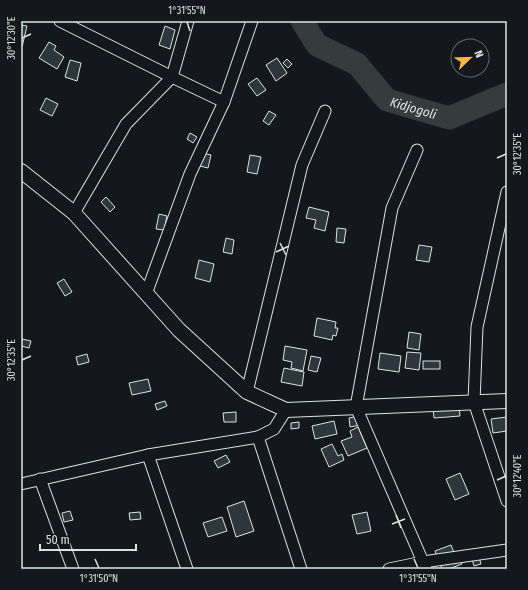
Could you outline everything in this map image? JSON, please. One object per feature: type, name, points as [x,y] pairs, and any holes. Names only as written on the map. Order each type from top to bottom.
[{"type":"street","points":[[60,21],[224,102]]},
{"type":"street","points":[[74,213],[126,124],[172,77],[188,21]]},
{"type":"street","points":[[146,294],[190,174],[224,102],[252,21]]},
{"type":"street","points":[[247,392],[302,165],[325,111]]},
{"type":"street","points":[[417,150],[392,208],[356,407],[424,566]]},
{"type":"street","points":[[21,172],[74,213],[179,330],[247,392],[286,410],[507,401]]},
{"type":"street","points":[[507,192],[477,327],[474,402],[507,501]]},
{"type":"street","points":[[21,484],[148,455],[258,437],[274,429],[286,410]]},
{"type":"street","points":[[258,437],[301,569]]},
{"type":"street","points":[[148,455],[188,569]]},
{"type":"street","points":[[40,479],[74,569]]},
{"type":"street","points":[[389,569],[424,566],[507,550]]},
{"type":"building","points":[[21,25],[27,26],[22,47],[21,47]]},
{"type":"building","points":[[165,26],[175,30],[170,49],[159,45]]},
{"type":"building","points":[[49,42],[56,46],[54,50],[64,57],[57,69],[39,58]]},
{"type":"building","points":[[277,58],[287,73],[276,81],[266,65]]},
{"type":"building","points":[[287,59],[292,64],[288,68],[283,63]]},
{"type":"building","points":[[70,60],[81,63],[77,81],[65,77]]},
{"type":"building","points":[[257,78],[266,90],[257,96],[248,84]]},
{"type":"building","points":[[46,98],[58,104],[52,116],[40,110]]},
{"type":"building","points":[[269,111],[276,115],[269,125],[263,121]]},
{"type":"building","points":[[190,133],[197,137],[193,143],[187,139]]},
{"type":"building","points":[[203,153],[211,155],[208,168],[200,166]]},
{"type":"building","points":[[250,155],[261,157],[257,174],[247,172]]},
{"type":"building","points":[[106,197],[115,207],[110,212],[101,202]]},
{"type":"building","points":[[309,207],[329,212],[325,231],[314,228],[316,220],[306,218]]},
{"type":"building","points":[[159,214],[167,216],[164,230],[156,229]]},
{"type":"building","points":[[337,228],[346,229],[344,243],[336,242]]},
{"type":"building","points":[[226,238],[234,240],[232,254],[223,252]]},
{"type":"building","points":[[419,245],[432,247],[429,262],[416,260]]},
{"type":"building","points":[[199,260],[214,264],[210,282],[195,278]]},
{"type":"building","points":[[64,279],[72,292],[65,296],[57,283]]},
{"type":"building","points":[[317,318],[336,322],[335,328],[338,328],[336,336],[333,335],[332,340],[314,336]]},
{"type":"building","points":[[409,332],[421,334],[419,350],[407,348]]},
{"type":"building","points":[[22,339],[31,341],[29,348],[21,346]]},
{"type":"building","points":[[285,346],[307,350],[303,371],[291,368],[292,362],[283,360]]},
{"type":"building","points":[[407,352],[421,353],[419,370],[405,368]]},
{"type":"building","points":[[380,353],[401,356],[399,372],[378,369]]},
{"type":"building","points":[[87,354],[89,362],[78,365],[76,357]]},
{"type":"building","points":[[311,356],[321,358],[317,372],[308,370]]},
{"type":"building","points":[[423,361],[440,361],[440,369],[423,369]]},
{"type":"building","points":[[284,368],[304,372],[302,386],[281,382]]},
{"type":"building","points":[[148,379],[151,391],[132,395],[129,383]]},
{"type":"building","points":[[165,401],[167,406],[157,410],[155,404]]},
{"type":"building","points":[[459,406],[460,416],[434,418],[433,408]]},
{"type":"building","points":[[236,412],[236,422],[224,422],[223,413]]},
{"type":"building","points":[[359,416],[360,425],[350,427],[349,418]]},
{"type":"building","points":[[507,417],[507,431],[493,433],[491,419]]},
{"type":"building","points":[[334,421],[337,434],[315,439],[312,426]]},
{"type":"building","points":[[299,422],[299,428],[291,429],[291,423]]},
{"type":"building","points":[[358,427],[367,448],[348,456],[341,441],[352,437],[350,431]]},
{"type":"building","points":[[332,444],[338,456],[342,454],[344,460],[329,467],[321,449]]},
{"type":"building","points":[[226,455],[230,462],[218,468],[214,461]]},
{"type":"building","points":[[460,473],[469,494],[455,500],[446,479]]},
{"type":"building","points":[[244,501],[254,531],[236,537],[227,507]]},
{"type":"building","points":[[70,511],[73,520],[64,522],[62,513]]},
{"type":"building","points":[[140,512],[141,519],[130,520],[129,513]]},
{"type":"building","points":[[367,512],[371,531],[357,534],[352,515]]},
{"type":"building","points":[[222,517],[227,531],[208,537],[203,523]]},
{"type":"building","points":[[451,545],[455,555],[458,554],[462,564],[449,569],[442,569],[435,551]]},
{"type":"building","points":[[478,554],[481,564],[474,566],[471,556]]},
{"type":"waterway","name":"Kidjogoli","points":[[302,21],[317,45],[357,64],[387,100],[449,118],[507,94]]}]
